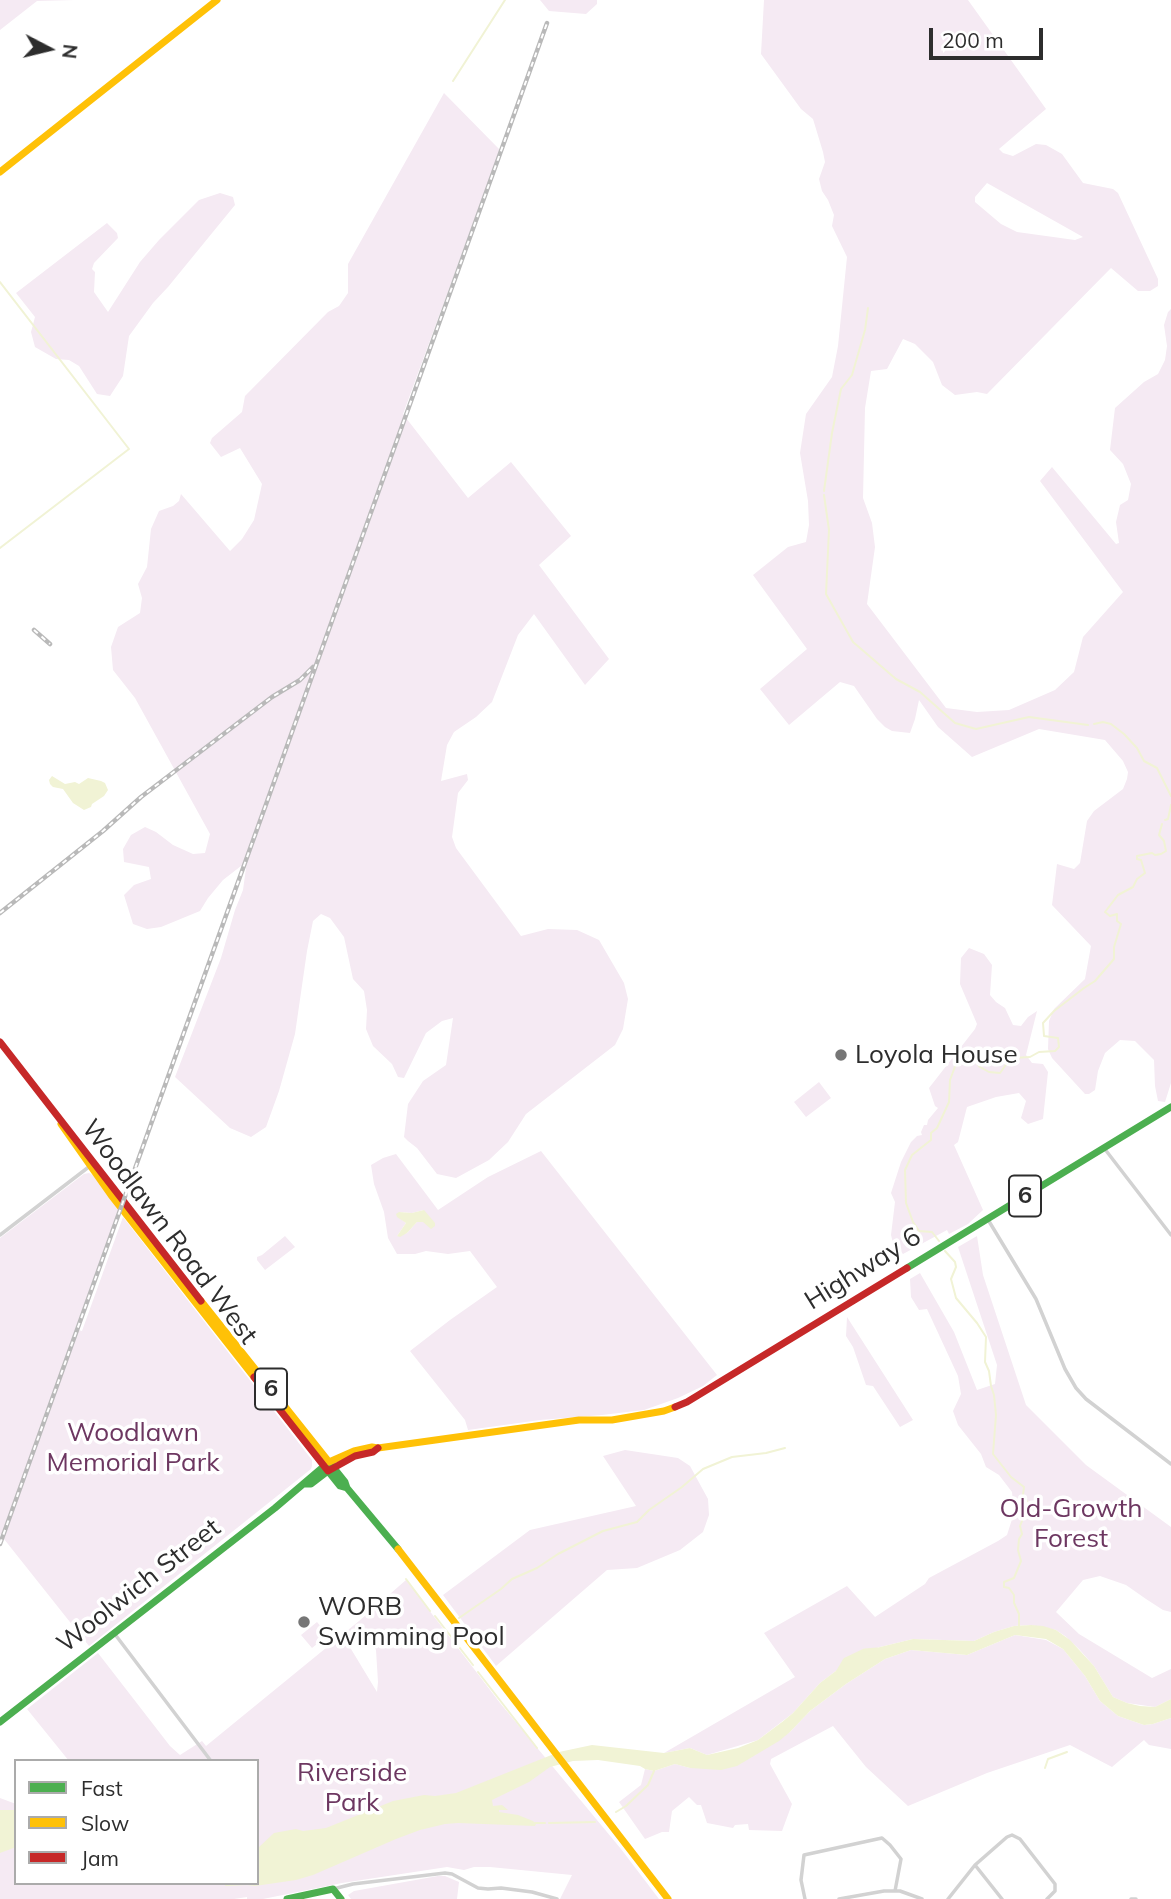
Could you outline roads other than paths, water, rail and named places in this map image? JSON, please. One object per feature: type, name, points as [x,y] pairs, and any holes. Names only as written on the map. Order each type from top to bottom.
[{"type":"main road","points":[[0,172],[217,0]]},
{"type":"main road","name":"Woodlawn Road West","points":[[0,1042],[71,1131],[92,1164],[329,1467],[345,1482],[347,1488],[404,1557],[668,1899]]},
{"type":"main road","name":"Highway 6","points":[[562,1423],[628,1419],[687,1402],[1171,1107]]},
{"type":"main road","name":"Woolwich Street","points":[[0,1722],[307,1479],[354,1451],[562,1423]]},
{"type":"main road","points":[[287,1899],[333,1889],[341,1899]]},
{"type":"street","points":[[1104,1148],[1171,1236]]},
{"type":"street","points":[[0,1235],[92,1164]]},
{"type":"street","points":[[987,1218],[1036,1299],[1065,1369],[1076,1388],[1086,1399],[1171,1464]]},
{"type":"street","points":[[114,1633],[209,1759]]},
{"type":"street","points":[[948,1899],[975,1864],[1012,1835],[1021,1840],[1055,1884],[1055,1891],[1047,1899]]},
{"type":"street","points":[[805,1899],[801,1880],[804,1856],[882,1838],[901,1859],[895,1891]]},
{"type":"street","points":[[975,1864],[1002,1899]]},
{"type":"street","points":[[333,1889],[445,1873],[478,1888],[532,1892],[557,1899]]},
{"type":"street","points":[[839,1899],[873,1892],[895,1891],[922,1899]]},
{"type":"waterway","points":[[453,81],[505,0]]},
{"type":"waterway","points":[[0,282],[129,449],[0,548]]},
{"type":"waterway","points":[[824,491],[841,389],[852,375],[865,330],[868,308]]},
{"type":"waterway","points":[[824,495],[829,530],[826,594],[853,642],[896,679],[920,692],[955,723],[976,729],[1029,717],[1088,725]]},
{"type":"waterway","points":[[1094,724],[1111,724],[1124,734],[1137,748],[1144,761],[1157,768],[1171,796]]},
{"type":"waterway","points":[[1165,820],[1168,819],[1171,805]]},
{"type":"waterway","points":[[939,1241],[932,1232],[919,1231],[913,1222],[906,1203],[905,1170],[912,1155],[931,1140],[931,1133],[937,1128],[949,1102],[950,1080],[956,1064],[960,1058],[969,1054],[980,1067],[989,1072],[1000,1073],[1010,1059],[1055,1051],[1059,1047],[1058,1038],[1044,1036],[1043,1023],[1054,1011],[1095,981],[1114,959],[1114,947],[1121,924],[1117,921],[1117,914],[1110,916],[1105,912],[1118,895],[1133,887],[1137,879],[1145,873],[1137,856],[1161,854],[1166,851],[1164,841],[1159,835],[1162,824]]},
{"type":"waterway","points":[[945,1251],[955,1262],[956,1267],[951,1279],[956,1298],[986,1337],[985,1362],[994,1395],[996,1415],[993,1454],[1011,1477],[1024,1487],[1023,1495],[1031,1507],[1021,1517],[1022,1534],[1018,1550],[1021,1561],[1014,1578],[1004,1582],[1004,1587],[1009,1588],[1014,1595],[1019,1627]]},
{"type":"waterway","points":[[459,1618],[512,1579],[537,1568],[558,1554],[603,1531],[637,1522],[703,1469],[732,1457],[785,1448]]},
{"type":"waterway","points":[[406,1579],[430,1611]]},
{"type":"waterway","points":[[435,1616],[473,1665]]},
{"type":"waterway","points":[[839,1673],[846,1661],[865,1652],[877,1651]]},
{"type":"waterway","points":[[478,1672],[537,1748]]},
{"type":"waterway","points":[[1045,1768],[1048,1759],[1067,1752]]},
{"type":"waterway","points":[[616,1812],[648,1785],[654,1771]]},
{"type":"waterway","points":[[549,1823],[595,1822]]},
{"type":"waterway","points":[[535,1823],[545,1823]]},
{"type":"railway","points":[[0,1544],[547,23]]},
{"type":"railway","points":[[34,630],[50,644]]},
{"type":"railway","points":[[0,913],[103,831],[141,797],[272,697],[300,680],[313,667]]},
{"type":"place","name":"Loyola House","points":[[841,1055]]},
{"type":"place","name":"WORB Swimming Pool","points":[[304,1622]]},
{"type":"park label","name":"Woodlawn Memorial Park","points":[[133,1448]]},
{"type":"park label","name":"Old-Growth Forest","points":[[1071,1524]]},
{"type":"park label","name":"Riverside Park","points":[[352,1788]]}]
